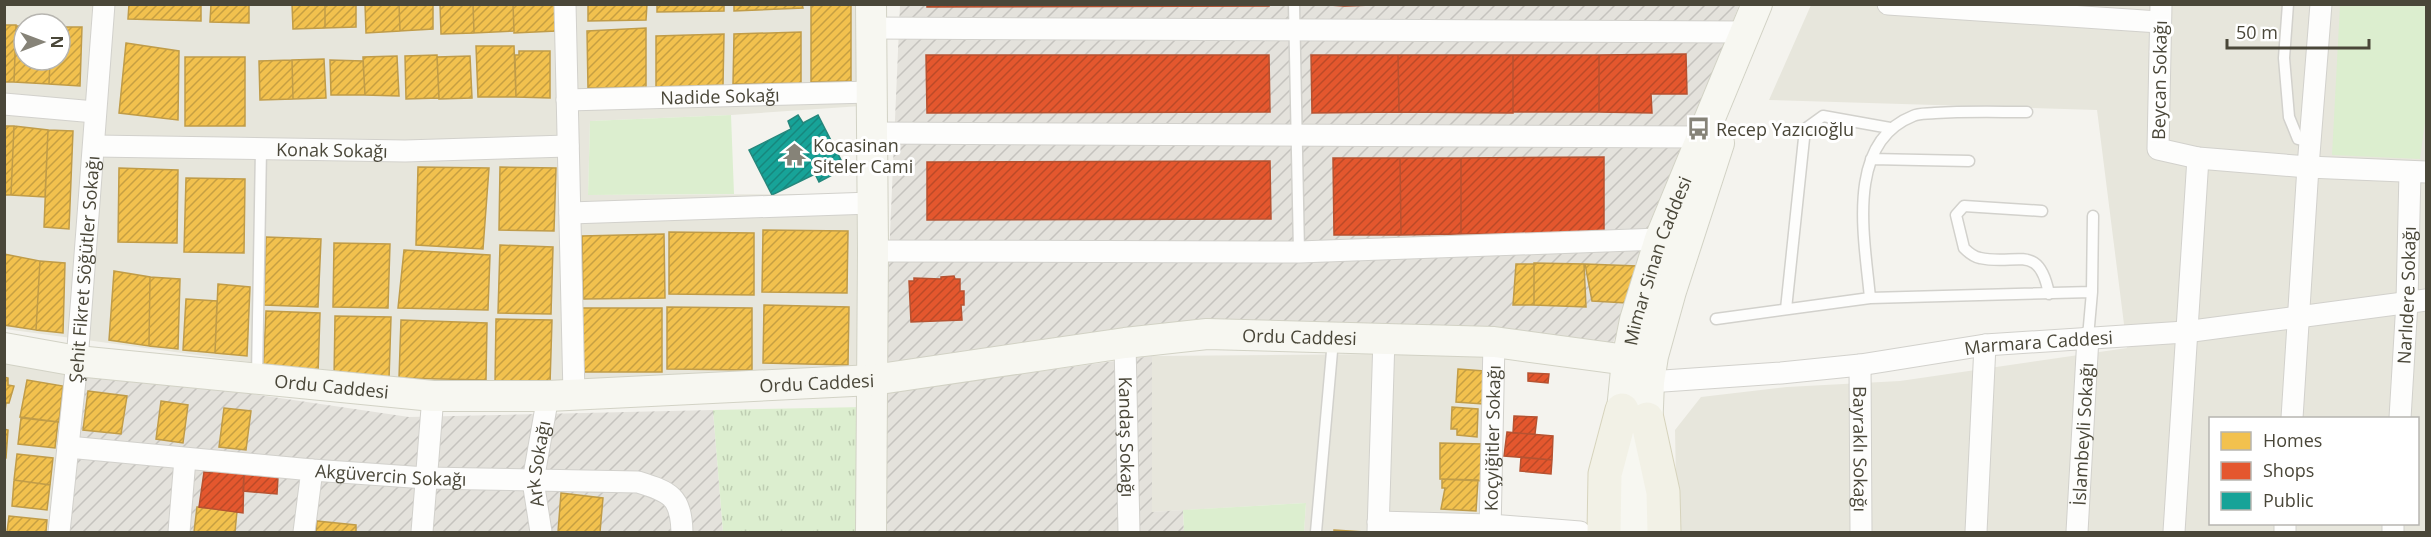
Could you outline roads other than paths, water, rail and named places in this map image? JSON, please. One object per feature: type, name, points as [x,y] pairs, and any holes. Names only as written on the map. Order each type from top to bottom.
[{"type":"main road","points":[[1604,532],[1605,474],[1634,414]]},
{"type":"main road","points":[[1634,414],[1663,492],[1664,532]]},
{"type":"street","name":"Şehit Fikret Söğütler Sokağı","points":[[59,532],[76,361],[104,4]]},
{"type":"street","name":"Ark Sokağı","points":[[541,532],[533,481],[561,395],[570,213],[565,4]]},
{"type":"street","name":"Mimar Sinan Caddesi","points":[[1643,532],[1634,414],[1627,360],[1635,320],[1660,239],[1748,18],[1757,4]]},
{"type":"street","name":"Mimar Sinan Caddesi","points":[[1622,532],[1634,414],[1649,382],[1653,356],[1671,291],[1724,127],[1776,4]]},
{"type":"street","points":[[1888,4],[2160,13]]},
{"type":"street","points":[[2292,417],[2321,4]]},
{"type":"street","name":"Beycan Sokağı","points":[[2160,13],[2158,149],[2198,158]]},
{"type":"street","points":[[871,532],[873,251],[871,16],[1294,30],[1748,18]]},
{"type":"street","name":"Nadide Sokağı","points":[[567,100],[871,92]]},
{"type":"street","points":[[4,104],[94,112]]},
{"type":"street","points":[[872,133],[1702,137]]},
{"type":"street","name":"Konak Sokağı","points":[[94,146],[405,151],[568,146]]},
{"type":"street","points":[[2174,532],[2198,158],[2308,167],[2418,172]]},
{"type":"street","name":"Narlıdere Sokağı","points":[[2400,417],[2417,301],[2418,172]]},
{"type":"street","points":[[570,213],[872,203]]},
{"type":"street","points":[[873,251],[1299,252],[1660,239]]},
{"type":"street","name":"Marmara Caddesi","points":[[1649,382],[1860,365],[1985,345],[2186,332],[2417,301]]},
{"type":"street","name":"Ordu Caddesi","points":[[4,348],[76,361],[433,396],[561,395],[873,380],[1207,334],[1494,342],[1627,360]]},
{"type":"street","name":"İslambeyli Sokağı","points":[[2077,532],[2088,337]]},
{"type":"street","points":[[1384,338],[1378,527],[1580,532]]},
{"type":"street","name":"Koçyiğitler Sokağı","points":[[1490,529],[1494,342]]},
{"type":"street","name":"Kandaş Sokağı","points":[[1125,344],[1128,532]]},
{"type":"street","points":[[1976,532],[1985,345]]},
{"type":"street","name":"Bayraklı Sokağı","points":[[1860,365],[1861,532]]},
{"type":"street","points":[[422,532],[433,396]]},
{"type":"street","name":"Akgüvercin Sokağı","points":[[68,447],[312,470],[426,478],[638,482],[666,491],[681,513],[682,532]]},
{"type":"street","points":[[179,532],[185,459]]},
{"type":"street","points":[[304,532],[312,470]]},
{"type":"lane","points":[[1294,4],[1299,252]]},
{"type":"lane","points":[[2288,4],[2284,58],[2289,117],[2298,139],[2310,142]]},
{"type":"lane","points":[[1870,298],[1862,217],[1864,182],[1871,159],[1890,128],[1914,115],[1958,112],[2027,112]]},
{"type":"lane","points":[[1786,309],[1805,129],[1823,116],[1890,128]]},
{"type":"lane","points":[[257,378],[261,149]]},
{"type":"lane","points":[[1871,159],[1969,161]]},
{"type":"lane","points":[[2042,211],[1964,206],[1956,215],[1964,248],[1977,258],[2021,259],[2035,262],[2045,273],[2049,294]]},
{"type":"lane","points":[[2088,337],[2092,292],[2093,216]]},
{"type":"lane","points":[[1716,319],[1870,298],[2092,292]]},
{"type":"lane","points":[[1316,532],[1333,337]]},
{"type":"place","name":"Recep Yazıcıoğlu","points":[[1698,129]]},
{"type":"place","name":"Kocasinan Siteler Cami","points":[[795,155]]}]
